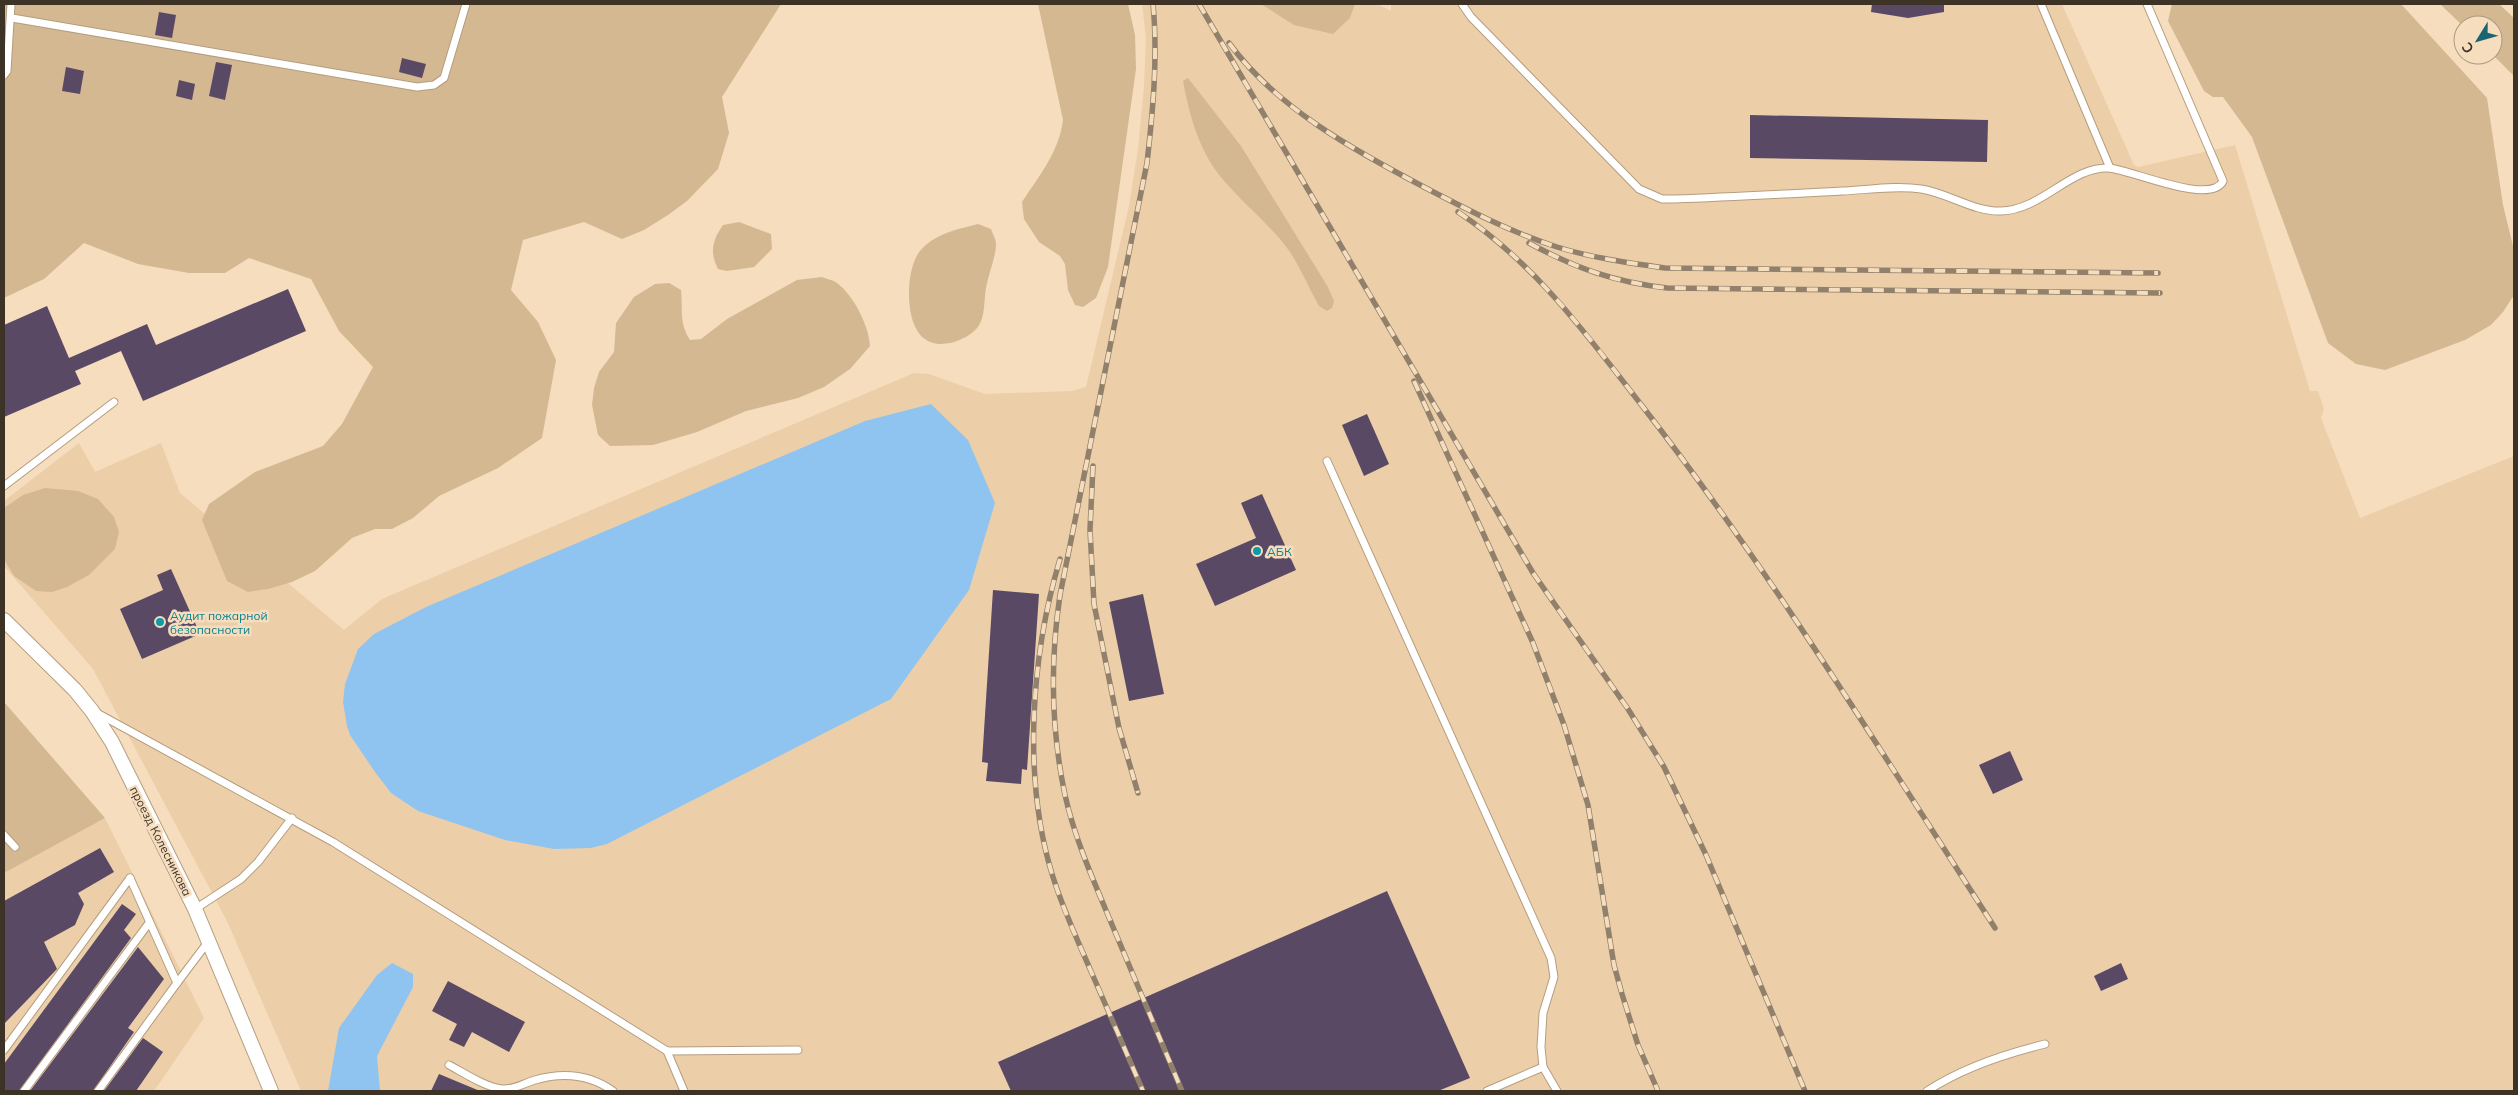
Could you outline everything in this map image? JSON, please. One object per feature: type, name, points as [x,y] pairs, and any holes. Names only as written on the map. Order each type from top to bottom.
[{"type":"street","name":"проезд Колесникова","points":[[4,620],[75,690],[92,711],[112,742],[195,909],[271,1091]]},
{"type":"lane","points":[[4,75],[7,71],[12,4]]},
{"type":"lane","points":[[12,18],[417,87],[434,85],[444,78],[466,4]]},
{"type":"lane","points":[[1462,4],[1471,17],[1639,189],[1662,199],[1921,189],[1961,202],[2001,211],[2032,203],[2078,176],[2095,169],[2110,168],[2191,189],[2214,190],[2220,186],[2223,181],[2147,4]]},
{"type":"lane","points":[[2040,4],[2110,168]]},
{"type":"lane","points":[[4,486],[114,402]]},
{"type":"lane","points":[[1328,461],[1551,958],[1554,977],[1543,1013],[1541,1047],[1543,1067],[1558,1091]]},
{"type":"lane","points":[[92,711],[292,818],[667,1051],[798,1050]]},
{"type":"lane","points":[[195,909],[241,879],[258,862],[292,818]]},
{"type":"lane","points":[[4,834],[15,847]]},
{"type":"lane","points":[[4,1050],[130,878],[177,983]]},
{"type":"lane","points":[[24,1091],[149,923]]},
{"type":"lane","points":[[98,1091],[209,941]]},
{"type":"lane","points":[[1927,1091],[1964,1071],[2016,1051],[2045,1044]]},
{"type":"lane","points":[[667,1051],[684,1091]]},
{"type":"lane","points":[[449,1065],[502,1089],[512,1088],[547,1077],[577,1075],[593,1079],[612,1091]]},
{"type":"lane","points":[[1487,1091],[1543,1067]]},
{"type":"shaded area","points":[[4,4],[781,4],[722,97],[729,133],[718,169],[687,201],[644,230],[622,239],[584,222],[523,240],[511,290],[538,322],[556,360],[542,438],[498,468],[439,496],[413,518],[392,529],[375,529],[352,538],[315,571],[292,582],[268,589],[248,592],[227,581],[202,520],[209,504],[255,472],[323,446],[342,424],[373,367],[339,331],[311,279],[249,258],[225,273],[189,273],[138,264],[84,243],[44,279],[4,298]]},
{"type":"shaded area","points":[[1038,4],[1128,4],[1135,35],[1136,69],[1108,267],[1096,298],[1083,307],[1075,305],[1068,290],[1065,264],[1060,256],[1039,242],[1024,219],[1022,202],[1053,153],[1061,132],[1063,120]]},
{"type":"shaded area","points":[[1142,4],[1377,4],[1391,11],[1391,4],[2062,4],[2134,165],[2138,167],[2235,145],[2310,391],[2318,391],[2324,409],[2321,418],[2360,518],[2514,456],[2514,1091],[301,1091],[227,921],[93,669],[4,566],[4,501],[79,443],[95,472],[161,443],[180,493],[344,630],[382,599],[914,373],[929,374],[985,394],[1072,391],[1086,387],[1129,206],[1138,149],[1146,38]]},
{"type":"shaded area","points":[[1261,4],[1355,4],[1350,18],[1333,34],[1294,25]]},
{"type":"shaded area","points":[[2172,4],[2401,4],[2453,61],[2453,65],[2457,65],[2487,98],[2503,205],[2514,250],[2514,295],[2503,312],[2491,325],[2465,340],[2385,370],[2356,364],[2328,343],[2252,137],[2223,97],[2213,97],[2204,91],[2168,21]]},
{"type":"shaded area","points":[[2440,4],[2499,4],[2514,18],[2514,76],[2503,65],[2503,15],[2453,16]]},
{"type":"shaded area","points":[[1188,78],[1241,146],[1328,287],[1334,301],[1332,308],[1327,311],[1319,306],[1290,252],[1274,232],[1220,176],[1206,155],[1188,106],[1183,81]]},
{"type":"shaded area","points":[[739,222],[771,234],[772,249],[754,267],[727,271],[718,269],[713,251],[717,235],[723,225]]},
{"type":"shaded area","points":[[978,224],[991,229],[996,244],[981,321],[972,333],[959,340],[945,344],[931,342],[918,332],[910,310],[909,283],[915,259],[926,245],[939,236]]},
{"type":"shaded area","points":[[822,277],[837,283],[855,303],[867,330],[870,346],[850,369],[824,387],[798,398],[746,411],[697,432],[653,445],[610,446],[598,435],[592,405],[594,388],[599,372],[614,352],[616,323],[634,297],[655,284],[669,283],[681,290],[684,328],[690,340],[701,339],[727,319],[797,280]]},
{"type":"shaded area","points":[[45,488],[78,491],[98,499],[114,517],[119,532],[115,549],[89,575],[67,587],[52,592],[36,591],[14,576],[4,559],[4,508],[23,495]]},
{"type":"shaded area","points":[[4,702],[105,818],[4,873]]},
{"type":"shaded area","points":[[105,818],[204,1018],[154,1091],[4,1091],[4,873]]},
{"type":"water","points":[[931,404],[968,440],[995,503],[969,590],[891,699],[607,844],[591,848],[554,849],[505,840],[418,811],[391,793],[350,735],[343,702],[345,684],[358,649],[374,634],[426,607],[865,421]]},
{"type":"water","points":[[392,963],[413,974],[413,987],[377,1056],[380,1091],[328,1091],[339,1028],[377,975]]},
{"type":"building","points":[[1872,4],[1944,4],[1944,12],[1908,18],[1871,12]]},
{"type":"building","points":[[159,12],[176,15],[172,38],[155,35]]},
{"type":"building","points":[[402,58],[426,64],[422,78],[399,72]]},
{"type":"building","points":[[216,62],[232,65],[225,100],[209,96]]},
{"type":"building","points":[[66,67],[84,71],[80,94],[62,91]]},
{"type":"building","points":[[179,80],[195,84],[192,100],[176,96]]},
{"type":"building","points":[[1750,115],[1988,120],[1987,162],[1750,158]]},
{"type":"building","points":[[288,289],[306,331],[143,401],[121,351],[75,371],[81,384],[4,417],[4,325],[47,306],[69,358],[147,324],[156,345]]},
{"type":"building","points":[[1367,414],[1389,464],[1364,476],[1342,425]]},
{"type":"building","name":"АБК","points":[[1262,494],[1296,570],[1215,606],[1196,564],[1256,538],[1241,503]]},
{"type":"building","name":"Аудит пожарной безопасности","points":[[171,569],[200,634],[142,659],[120,609],[163,590],[157,575]]},
{"type":"building","points":[[993,590],[1039,594],[1027,770],[1022,769],[1021,784],[986,781],[988,763],[982,762]]},
{"type":"building","points":[[1143,594],[1164,694],[1129,701],[1109,602]]},
{"type":"building","points":[[2010,751],[2023,780],[1993,794],[1979,765]]},
{"type":"building","points":[[100,848],[114,872],[78,893],[84,904],[75,925],[44,942],[57,969],[4,1024],[4,901]]},
{"type":"building","points":[[1387,891],[1470,1078],[1438,1091],[1011,1091],[998,1062]]},
{"type":"building","points":[[122,904],[136,914],[124,930],[131,938],[19,1091],[4,1091],[4,1064]]},
{"type":"building","points":[[138,947],[164,979],[128,1028],[134,1032],[93,1091],[30,1091]]},
{"type":"building","points":[[2121,963],[2128,979],[2101,991],[2094,976]]},
{"type":"building","points":[[448,981],[525,1022],[509,1052],[472,1032],[464,1047],[449,1040],[457,1024],[432,1011]]},
{"type":"building","points":[[143,1038],[163,1052],[136,1091],[104,1091]]},
{"type":"building","points":[[439,1074],[480,1091],[431,1091]]},
{"type":"railway","points":[[1153,4],[1155,64],[1147,163],[1060,595],[1053,670],[1060,770],[1074,829],[1182,1091]]},
{"type":"railway","points":[[1199,4],[1533,573],[1628,709],[1664,767],[1706,855],[1805,1091]]},
{"type":"railway","points":[[1229,43],[1248,67],[1293,107],[1317,125],[1369,157],[1488,219],[1540,241],[1584,254],[1665,268],[2158,273]]},
{"type":"railway","points":[[1458,212],[1486,232],[1536,277],[1580,327],[1643,407],[1781,598],[1995,928]]},
{"type":"railway","points":[[1529,243],[1595,273],[1630,282],[1667,288],[2160,293]]},
{"type":"railway","points":[[1414,381],[1533,643],[1564,725],[1588,805],[1614,965],[1638,1045],[1658,1091]]},
{"type":"railway","points":[[1093,466],[1090,530],[1094,604],[1119,728],[1138,793]]},
{"type":"railway","points":[[1060,559],[1042,636],[1034,718],[1037,800],[1043,839],[1061,901],[1143,1091]]},
{"type":"place","name":"АБК","points":[[1257,551]]},
{"type":"place","name":"Аудит пожарной безопасности","points":[[160,622]]}]
